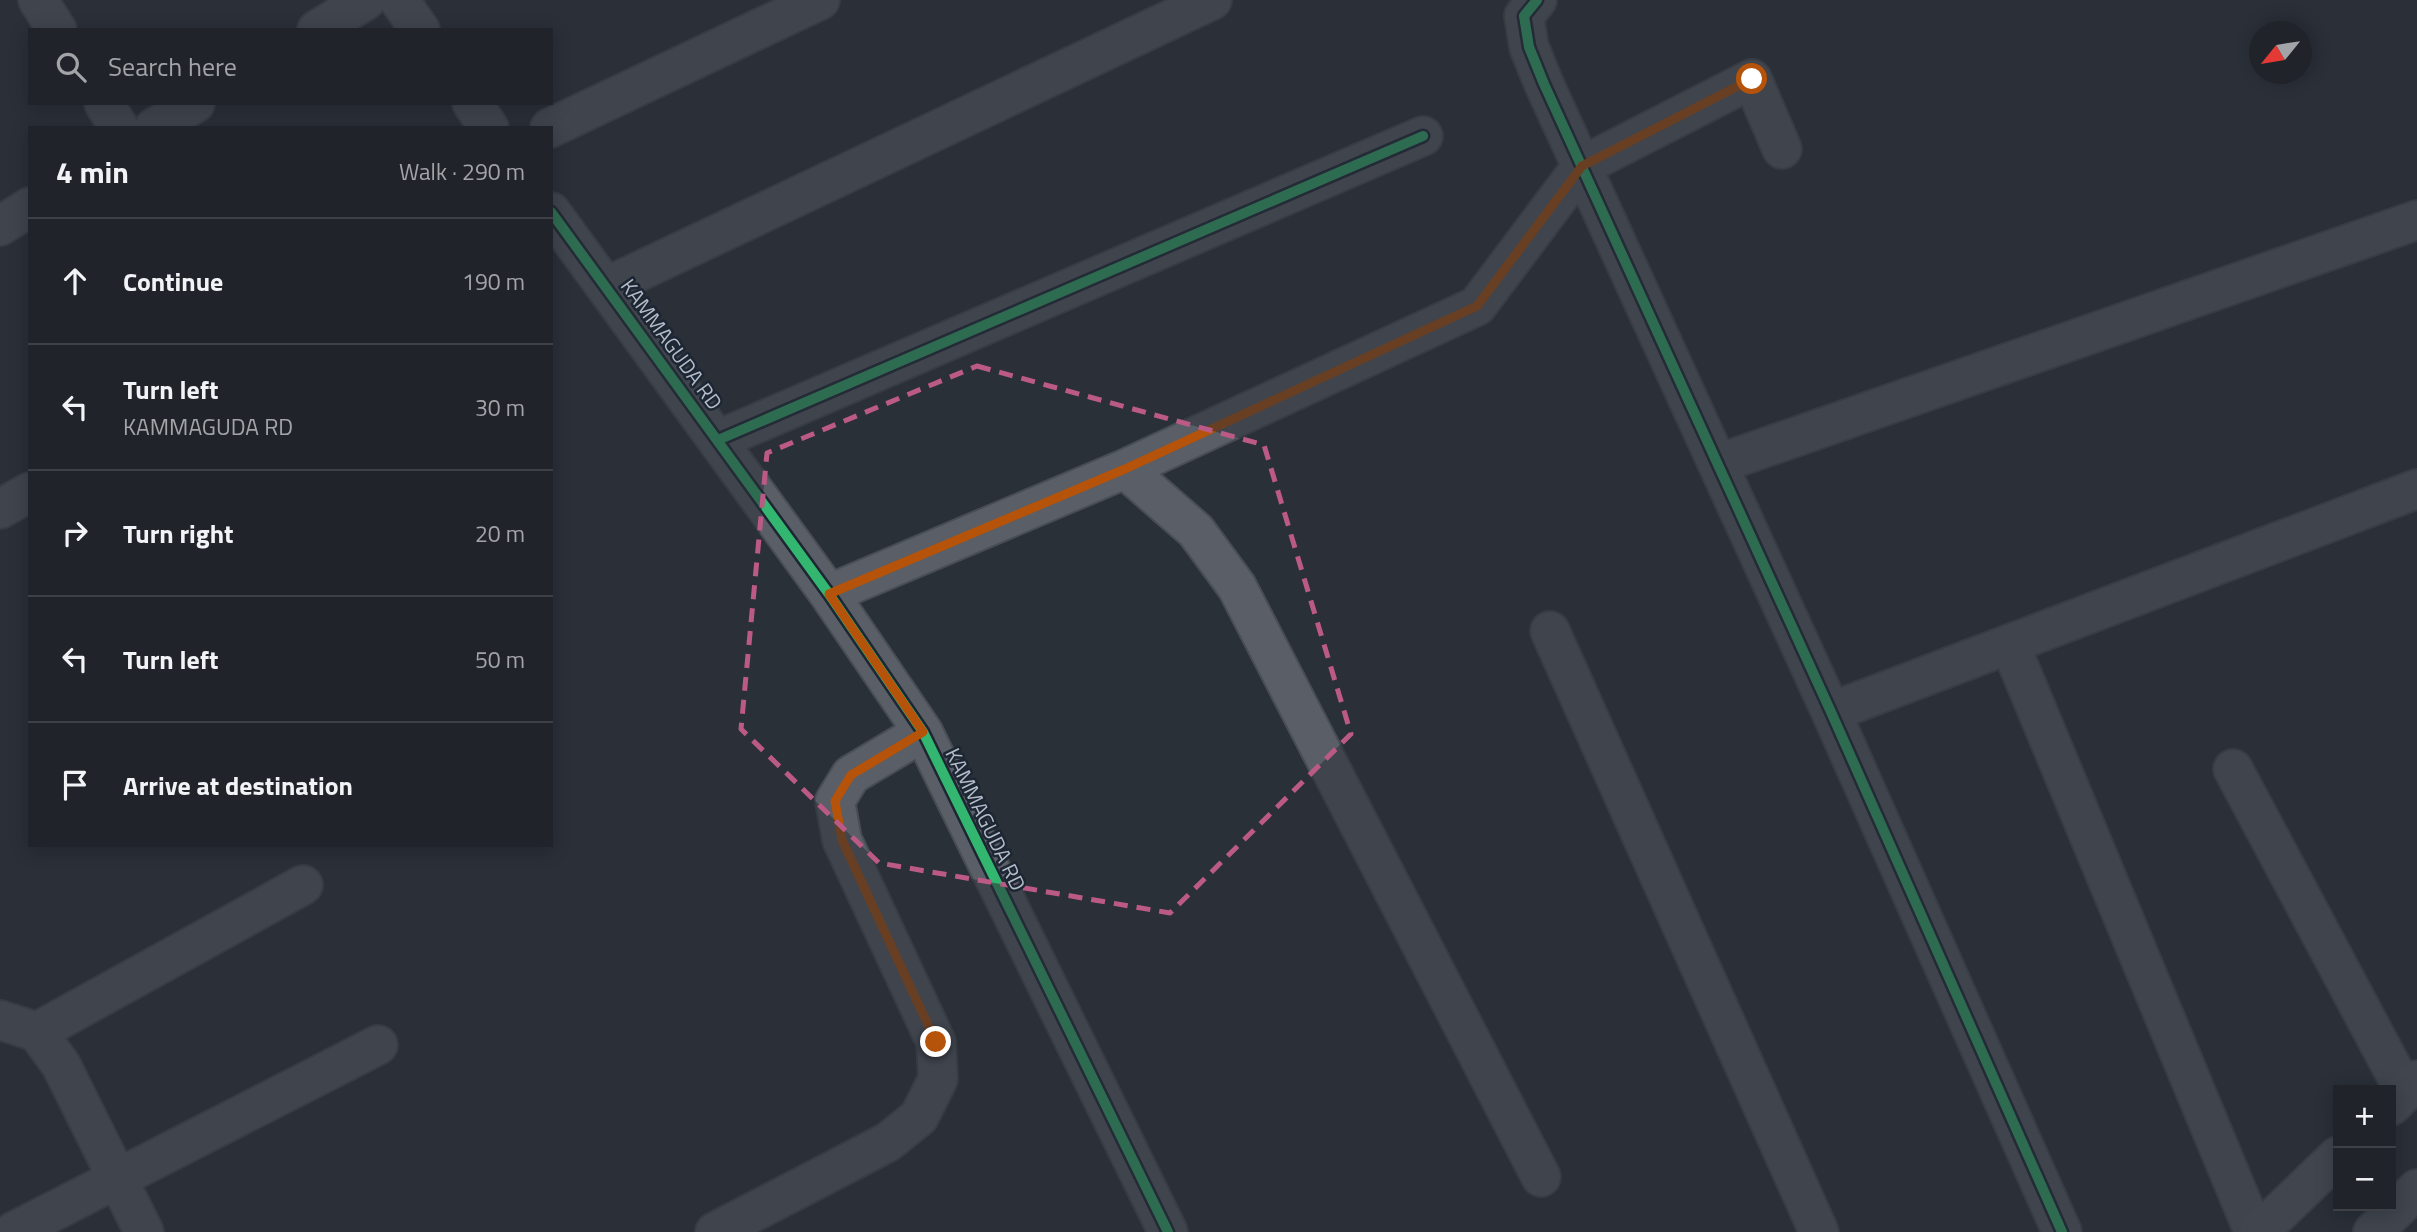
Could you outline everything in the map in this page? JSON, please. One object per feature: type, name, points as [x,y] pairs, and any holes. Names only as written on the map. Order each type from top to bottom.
[{"type":"main road","points":[[2257,1232],[2333,1161]]},
{"type":"main road","points":[[2373,1232],[2417,1189]]},
{"type":"street","points":[[38,0],[56,28]]},
{"type":"street","points":[[320,28],[366,0]]},
{"type":"street","points":[[399,0],[419,28]]},
{"type":"street","points":[[553,127],[820,0]]},
{"type":"street","points":[[606,286],[1212,0]]},
{"type":"street","points":[[1537,0],[1524,16],[1529,47],[1832,712],[2063,1232]]},
{"type":"street","points":[[829,594],[1125,469],[1477,306],[1582,166],[1752,79],[1782,149]]},
{"type":"street","points":[[105,105],[118,126]]},
{"type":"street","points":[[157,126],[192,105]]},
{"type":"street","points":[[473,105],[488,126]]},
{"type":"street","points":[[718,440],[1423,136]]},
{"type":"street","points":[[0,226],[28,208]]},
{"type":"street","name":"KAMMAGUDA RD","points":[[553,215],[829,594],[923,732],[1168,1232]]},
{"type":"street","points":[[1718,464],[2417,220]]},
{"type":"street","points":[[1125,469],[1196,531],[1237,587],[1541,1177]]},
{"type":"street","points":[[1832,712],[2417,489]]},
{"type":"street","points":[[0,509],[28,493]]},
{"type":"street","points":[[1550,631],[1818,1232]]},
{"type":"street","points":[[2010,645],[2257,1232]]},
{"type":"street","points":[[715,1232],[888,1142],[919,1117],[938,1079],[936,1042],[842,840],[835,801],[851,775],[923,732]]},
{"type":"street","points":[[2232,769],[2404,1093]]},
{"type":"street","points":[[37,1032],[303,885]]},
{"type":"street","points":[[0,1020],[37,1032],[61,1065],[144,1232]]},
{"type":"street","points":[[13,1232],[378,1045]]},
{"type":"highlighted area","points":[[977,366],[1264,445],[1351,734],[1170,913],[879,863],[741,729],[767,453]]},
{"type":"cycle path","points":[[1537,0],[1524,16],[1529,47],[1544,84],[1831,712],[2062,1232]]},
{"type":"cycle path","points":[[718,440],[1423,136]]},
{"type":"cycle path","points":[[553,215],[829,594],[923,732],[1168,1232]]},
{"type":"route","points":[[936,1042],[842,840],[835,801],[851,775],[923,732],[829,594],[1125,469],[1477,306],[1582,166],[1752,79]]}]
